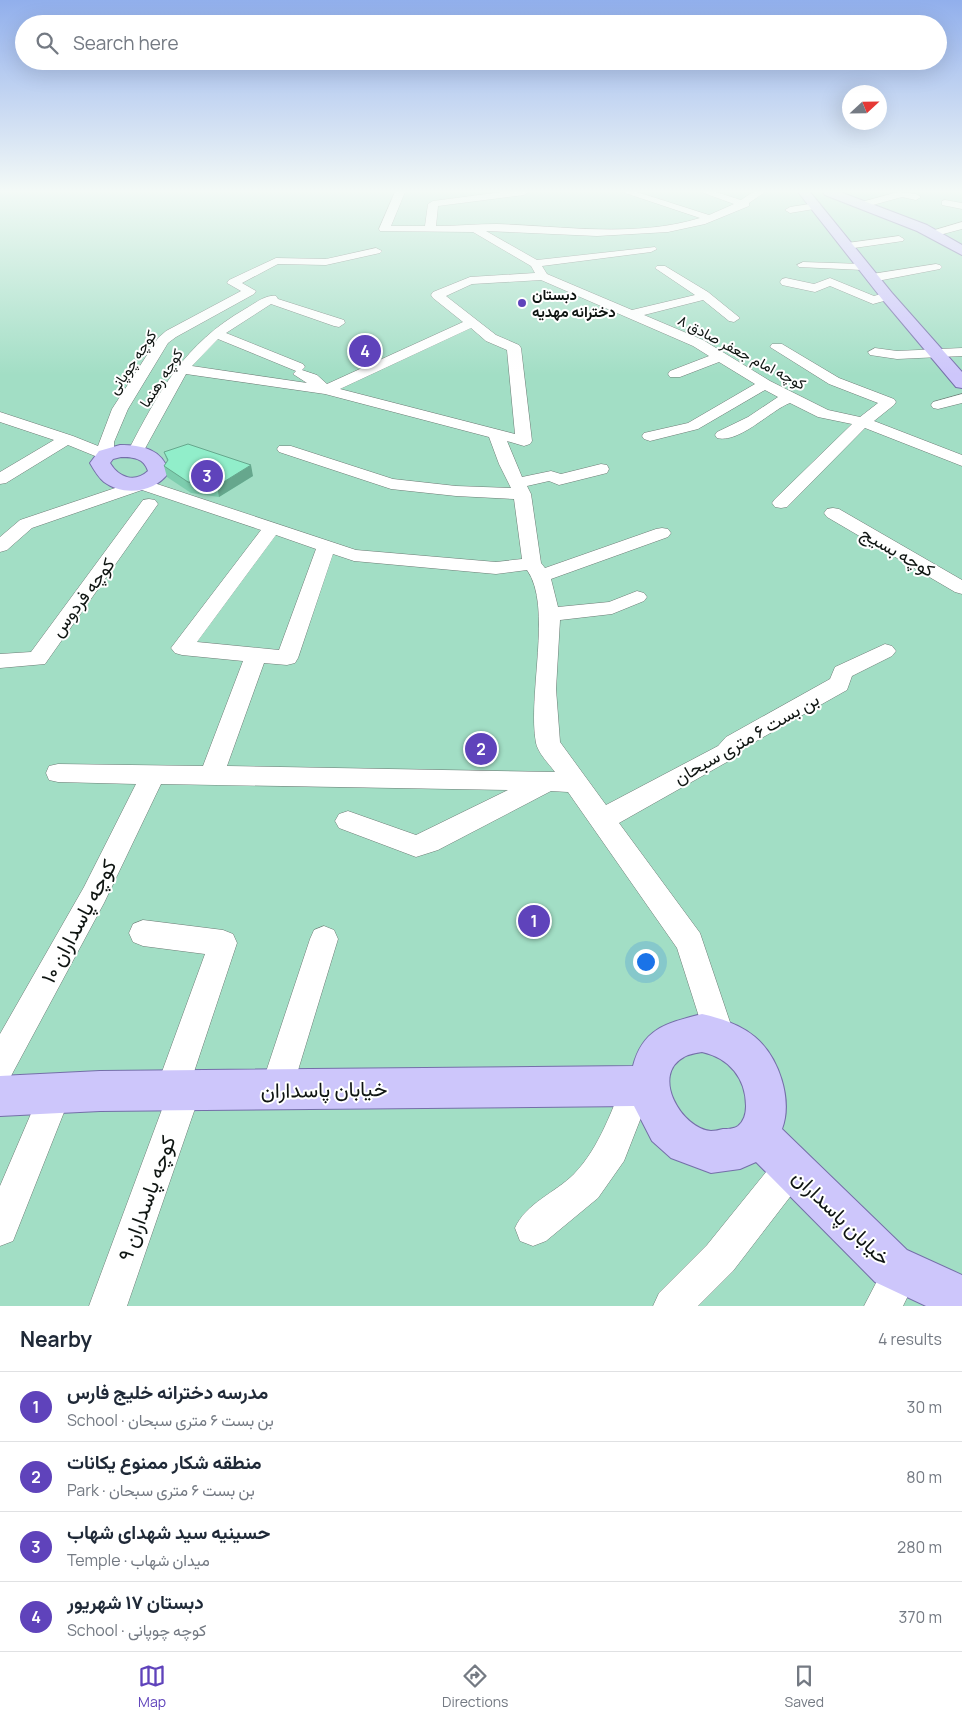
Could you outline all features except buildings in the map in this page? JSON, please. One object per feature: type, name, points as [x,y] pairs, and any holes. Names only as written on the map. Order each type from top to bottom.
[{"type":"main road","points":[[852,253],[962,383]]},
{"type":"main road","points":[[120,451],[136,451],[149,456],[157,464],[159,472],[154,479],[142,484],[128,486],[117,483],[108,477],[100,463],[106,455],[120,451]]},
{"type":"main road","points":[[702,1032],[720,1037],[737,1046],[751,1060],[761,1078],[767,1097],[766,1117],[758,1135],[743,1148],[724,1153],[702,1151],[681,1141],[665,1126],[643,1087],[657,1052],[669,1041],[684,1034],[702,1032]]},
{"type":"main road","name":"خیابان پاسداران","points":[[0,1096],[56,1092],[643,1087]]},
{"type":"main road","name":"خیابان پاسداران","points":[[758,1135],[891,1266],[893,1289],[962,1299]]},
{"type":"street","name":"کوچه چوپانی","points":[[106,455],[106,442],[120,408],[163,341],[170,334],[250,291],[233,283],[276,261],[326,262],[367,253]]},
{"type":"street","points":[[183,369],[326,390],[524,440],[514,348],[491,338],[437,295],[470,281],[543,276],[535,264],[516,253]]},
{"type":"street","points":[[535,264],[620,253]]},
{"type":"street","points":[[803,265],[867,272],[936,266]]},
{"type":"street","points":[[661,268],[704,295],[734,318]]},
{"type":"street","name":"کوچه امام جعفر صادق ۸","points":[[543,276],[698,343],[765,384],[823,414],[863,422],[962,461]]},
{"type":"street","points":[[786,282],[815,288],[830,282],[873,300],[887,296]]},
{"type":"street","points":[[631,314],[694,300],[704,295]]},
{"type":"street","name":"کوچه رهنما","points":[[136,451],[183,369],[198,351],[227,326],[271,300],[339,323]]},
{"type":"street","points":[[326,390],[471,323]]},
{"type":"street","points":[[217,334],[299,371],[312,378],[318,386],[326,390]]},
{"type":"street","points":[[777,346],[834,380],[888,402],[863,422],[781,503]]},
{"type":"street","points":[[875,352],[897,356],[962,352]]},
{"type":"street","points":[[675,374],[693,368],[703,362],[721,357]]},
{"type":"street","points":[[650,436],[693,426],[765,384]]},
{"type":"street","points":[[723,435],[753,420],[783,400],[793,398]]},
{"type":"street","points":[[938,405],[962,398]]},
{"type":"street","points":[[0,416],[67,439],[106,455]]},
{"type":"street","points":[[0,434],[20,424]]},
{"type":"street","points":[[496,434],[507,464],[519,488],[536,570],[550,614],[545,688],[548,744],[690,942],[720,1037]]},
{"type":"street","points":[[0,479],[67,439]]},
{"type":"street","points":[[285,449],[391,484],[456,491],[519,488],[551,476],[559,480],[601,470]]},
{"type":"street","points":[[0,546],[26,524],[142,484],[354,555],[536,570],[662,534]]},
{"type":"street","name":"کوچه فردوس","points":[[0,661],[37,659],[149,504]]},
{"type":"street","name":"کوچه بسیج","points":[[833,514],[962,588]]},
{"type":"street","points":[[272,528],[182,648],[287,658],[327,545]]},
{"type":"street","points":[[550,614],[612,608],[637,597]]},
{"type":"street","name":"بن بست ۶ متری سبحان","points":[[602,820],[726,752],[734,743],[839,684],[842,672],[885,652]]},
{"type":"street","points":[[212,776],[256,655]]},
{"type":"street","points":[[58,773],[545,783],[574,782]]},
{"type":"street","name":"کوچه پاسداران ۱۰","points":[[0,1065],[94,895],[153,775]]},
{"type":"street","points":[[348,821],[416,846],[429,842],[545,783]]},
{"type":"street","name":"کوچه پاسداران ۹","points":[[108,1306],[178,1091],[223,944],[143,933]]},
{"type":"street","points":[[276,1090],[324,939]]},
{"type":"street","points":[[533,1228],[586,1186],[612,1149],[643,1087]]},
{"type":"street","points":[[0,1228],[56,1092]]},
{"type":"street","points":[[672,1306],[720,1258],[791,1168]]},
{"type":"green space","points":[[0,253],[962,253],[962,1306],[0,1306]]},
{"type":"place","name":"دبستان دخترانه مهدیه","points":[[522,303]]},
{"type":"place","name":"دبستان ۱۷ شهریور","points":[[365,351]]},
{"type":"place","name":"حسینیه سید شهدای شهاب","points":[[207,476]]},
{"type":"place","name":"منطقه شکار ممنوع یکانات","points":[[481,749]]},
{"type":"place","name":"مدرسه دخترانه خلیج فارس","points":[[534,921]]}]
